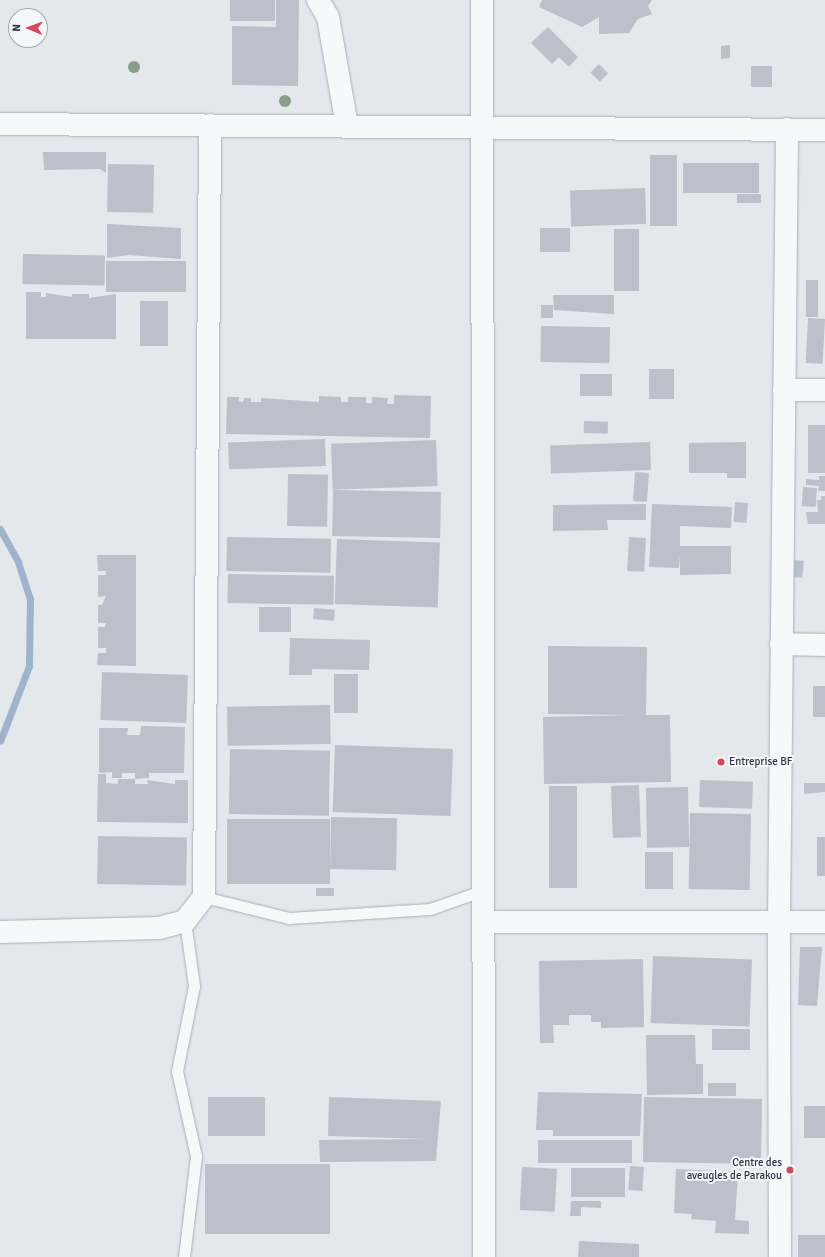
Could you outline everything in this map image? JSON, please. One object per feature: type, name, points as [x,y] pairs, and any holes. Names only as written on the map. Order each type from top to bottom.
[{"type":"street","points":[[318,0],[328,17],[347,126]]},
{"type":"street","points":[[482,0],[484,1257]]},
{"type":"street","points":[[0,124],[825,130]]},
{"type":"street","points":[[0,932],[159,928],[185,921],[204,897],[210,125]]},
{"type":"street","points":[[780,1257],[779,922],[787,130]]},
{"type":"street","points":[[784,390],[825,390]]},
{"type":"street","points":[[781,644],[825,645]]},
{"type":"street","points":[[484,922],[825,922]]},
{"type":"lane","points":[[204,897],[289,918],[430,909],[484,890]]},
{"type":"lane","points":[[184,1257],[196,1156],[177,1072],[194,986],[185,921]]},
{"type":"building","points":[[230,0],[275,0],[275,21],[230,21]]},
{"type":"building","points":[[276,0],[299,0],[298,86],[232,85],[232,26],[276,27]]},
{"type":"building","points":[[542,0],[652,0],[648,6],[652,14],[638,19],[629,33],[599,34],[599,17],[582,27],[539,7]]},
{"type":"building","points":[[548,27],[578,57],[569,67],[559,57],[552,64],[531,43]]},
{"type":"building","points":[[730,45],[730,58],[721,59],[721,46]]},
{"type":"building","points":[[599,64],[608,73],[600,82],[591,72]]},
{"type":"building","points":[[751,66],[772,66],[772,87],[751,87]]},
{"type":"building","points":[[43,152],[106,152],[106,173],[100,169],[44,170]]},
{"type":"building","points":[[650,155],[677,155],[677,226],[650,226]]},
{"type":"building","points":[[683,163],[759,163],[759,193],[683,193]]},
{"type":"building","points":[[108,164],[154,165],[153,213],[107,212]]},
{"type":"building","points":[[645,188],[646,224],[571,227],[570,191]]},
{"type":"building","points":[[737,194],[761,194],[761,203],[737,203]]},
{"type":"building","points":[[107,224],[181,228],[181,259],[129,255],[107,258]]},
{"type":"building","points":[[540,228],[570,228],[570,252],[540,252]]},
{"type":"building","points":[[614,229],[639,229],[639,291],[614,291]]},
{"type":"building","points":[[23,254],[105,255],[104,285],[22,284]]},
{"type":"building","points":[[106,261],[186,261],[186,292],[106,292]]},
{"type":"building","points":[[806,280],[818,280],[818,317],[806,317]]},
{"type":"building","points":[[26,292],[41,292],[41,297],[46,297],[46,293],[72,297],[72,294],[89,294],[89,298],[116,294],[116,339],[26,339]]},
{"type":"building","points":[[553,295],[614,295],[614,314],[554,310]]},
{"type":"building","points":[[140,301],[168,301],[168,346],[140,346]]},
{"type":"building","points":[[541,305],[553,305],[553,318],[541,318]]},
{"type":"building","points":[[808,318],[825,319],[823,364],[806,363]]},
{"type":"building","points":[[541,326],[610,327],[609,363],[540,362]]},
{"type":"building","points":[[649,369],[674,369],[674,399],[649,399]]},
{"type":"building","points":[[580,374],[612,374],[612,396],[580,396]]},
{"type":"building","points":[[394,395],[431,396],[430,438],[226,434],[227,397],[239,397],[239,401],[243,402],[244,398],[251,398],[251,402],[261,402],[261,398],[319,402],[319,396],[341,397],[341,402],[348,402],[348,397],[366,397],[366,403],[372,403],[372,397],[388,398],[387,404],[394,404]]},
{"type":"building","points":[[584,421],[608,422],[608,434],[584,433]]},
{"type":"building","points":[[808,425],[825,425],[825,473],[808,473]]},
{"type":"building","points":[[325,439],[326,466],[229,469],[228,442]]},
{"type":"building","points":[[436,440],[438,486],[333,490],[331,444]]},
{"type":"building","points":[[650,442],[651,470],[551,473],[550,445]]},
{"type":"building","points":[[746,442],[746,478],[727,478],[727,473],[689,473],[689,443]]},
{"type":"building","points":[[635,472],[649,473],[647,502],[633,501]]},
{"type":"building","points":[[288,474],[328,475],[327,527],[287,526]]},
{"type":"building","points":[[819,476],[825,476],[825,491],[818,491],[819,486],[806,485],[806,479],[819,480]]},
{"type":"building","points":[[803,487],[817,488],[816,507],[802,506]]},
{"type":"building","points":[[333,490],[441,492],[440,538],[332,536]]},
{"type":"building","points":[[821,496],[825,496],[825,524],[808,524],[806,512],[818,512],[817,500],[821,500]]},
{"type":"building","points":[[735,502],[748,503],[747,523],[734,522]]},
{"type":"building","points":[[646,504],[646,520],[607,520],[608,530],[553,531],[553,505]]},
{"type":"building","points":[[652,504],[732,507],[731,528],[680,526],[680,546],[731,546],[731,574],[680,575],[680,555],[679,568],[649,567]]},
{"type":"building","points":[[227,537],[331,539],[330,573],[226,571]]},
{"type":"building","points":[[629,537],[646,538],[644,572],[627,571]]},
{"type":"building","points":[[337,539],[440,543],[438,608],[335,604]]},
{"type":"building","points":[[97,555],[136,555],[136,666],[97,665],[98,653],[106,653],[106,648],[98,648],[98,627],[105,627],[106,623],[98,623],[98,605],[102,605],[106,596],[98,597],[98,575],[106,575],[106,571],[98,571]]},
{"type":"building","points":[[795,560],[804,561],[802,578],[793,577]]},
{"type":"building","points":[[228,574],[334,576],[333,605],[227,603]]},
{"type":"building","points":[[259,607],[291,607],[291,632],[259,632]]},
{"type":"building","points":[[314,608],[335,610],[334,621],[313,619]]},
{"type":"building","points":[[290,638],[370,640],[369,670],[312,669],[312,675],[289,675]]},
{"type":"building","points":[[548,646],[647,647],[646,715],[670,715],[671,782],[544,784],[543,717],[631,715],[548,714]]},
{"type":"building","points":[[102,672],[188,675],[186,723],[100,720]]},
{"type":"building","points":[[334,674],[358,674],[358,713],[334,713]]},
{"type":"building","points":[[813,686],[825,686],[825,717],[813,717]]},
{"type":"building","points":[[330,705],[331,744],[228,746],[227,707]]},
{"type":"building","points":[[141,726],[185,727],[184,773],[149,773],[149,778],[135,779],[135,773],[122,773],[122,778],[112,778],[112,772],[99,773],[99,728],[128,728],[127,735],[140,735]]},
{"type":"building","points":[[335,745],[453,749],[451,816],[333,812]]},
{"type":"building","points":[[230,749],[330,751],[329,816],[229,814]]},
{"type":"building","points":[[98,774],[106,774],[106,783],[118,784],[118,779],[135,779],[135,784],[148,784],[147,780],[175,784],[175,780],[188,780],[188,823],[97,822]]},
{"type":"building","points":[[700,780],[753,782],[752,809],[699,807]]},
{"type":"building","points":[[804,783],[825,783],[825,792],[804,794]]},
{"type":"building","points":[[639,785],[641,837],[613,838],[611,786]]},
{"type":"building","points":[[549,786],[577,786],[577,888],[549,888]]},
{"type":"building","points":[[688,787],[689,847],[647,848],[646,788]]},
{"type":"building","points":[[690,813],[751,814],[750,890],[689,889]]},
{"type":"building","points":[[331,817],[397,818],[396,870],[330,869]]},
{"type":"building","points":[[227,819],[330,819],[330,884],[227,884]]},
{"type":"building","points":[[98,836],[187,838],[186,886],[97,884]]},
{"type":"building","points":[[817,837],[825,837],[825,876],[817,876]]},
{"type":"building","points":[[645,852],[673,852],[673,889],[645,889]]},
{"type":"building","points":[[316,888],[334,888],[334,896],[316,896]]},
{"type":"building","points":[[800,947],[822,947],[817,1006],[798,1005]]},
{"type":"building","points":[[653,956],[752,959],[750,1026],[651,1023]]},
{"type":"building","points":[[643,959],[644,1027],[601,1028],[601,1022],[591,1022],[591,1015],[569,1015],[569,1025],[553,1025],[554,1043],[540,1043],[539,961]]},
{"type":"building","points":[[712,1029],[750,1029],[750,1050],[712,1050]]},
{"type":"building","points":[[646,1035],[695,1035],[696,1064],[703,1064],[703,1094],[647,1095]]},
{"type":"building","points":[[708,1083],[736,1083],[736,1096],[708,1096]]},
{"type":"building","points":[[538,1092],[642,1094],[640,1136],[553,1136],[553,1130],[536,1130]]},
{"type":"building","points":[[208,1097],[265,1097],[265,1136],[208,1136]]},
{"type":"building","points":[[329,1097],[441,1101],[436,1161],[320,1162],[319,1140],[427,1139],[328,1136]]},
{"type":"building","points":[[644,1097],[762,1099],[761,1164],[643,1162]]},
{"type":"building","points":[[804,1106],[825,1106],[825,1138],[804,1138]]},
{"type":"building","points":[[538,1140],[632,1140],[632,1163],[538,1163]]},
{"type":"building","points":[[205,1164],[330,1164],[330,1234],[205,1234]]},
{"type":"building","points":[[630,1166],[644,1167],[642,1191],[628,1190]]},
{"type":"building","points":[[522,1167],[557,1169],[555,1212],[520,1210]]},
{"type":"building","points":[[571,1168],[625,1168],[625,1197],[571,1197]]},
{"type":"building","points":[[676,1169],[738,1172],[735,1220],[749,1221],[749,1234],[715,1233],[716,1221],[691,1219],[692,1214],[674,1213]]},
{"type":"building","points":[[571,1201],[601,1201],[601,1208],[581,1207],[581,1216],[570,1216]]},
{"type":"building","points":[[798,1235],[825,1235],[825,1257],[798,1257]]},
{"type":"building","points":[[579,1241],[639,1244],[639,1257],[578,1257]]},
{"type":"waterway","points":[[0,529],[18,562],[30,599],[29,666],[0,741]]},
{"type":"place","name":"Entreprise BF","points":[[721,762]]},
{"type":"place","name":"Centre des aveugles de Parakou","points":[[790,1170]]}]
